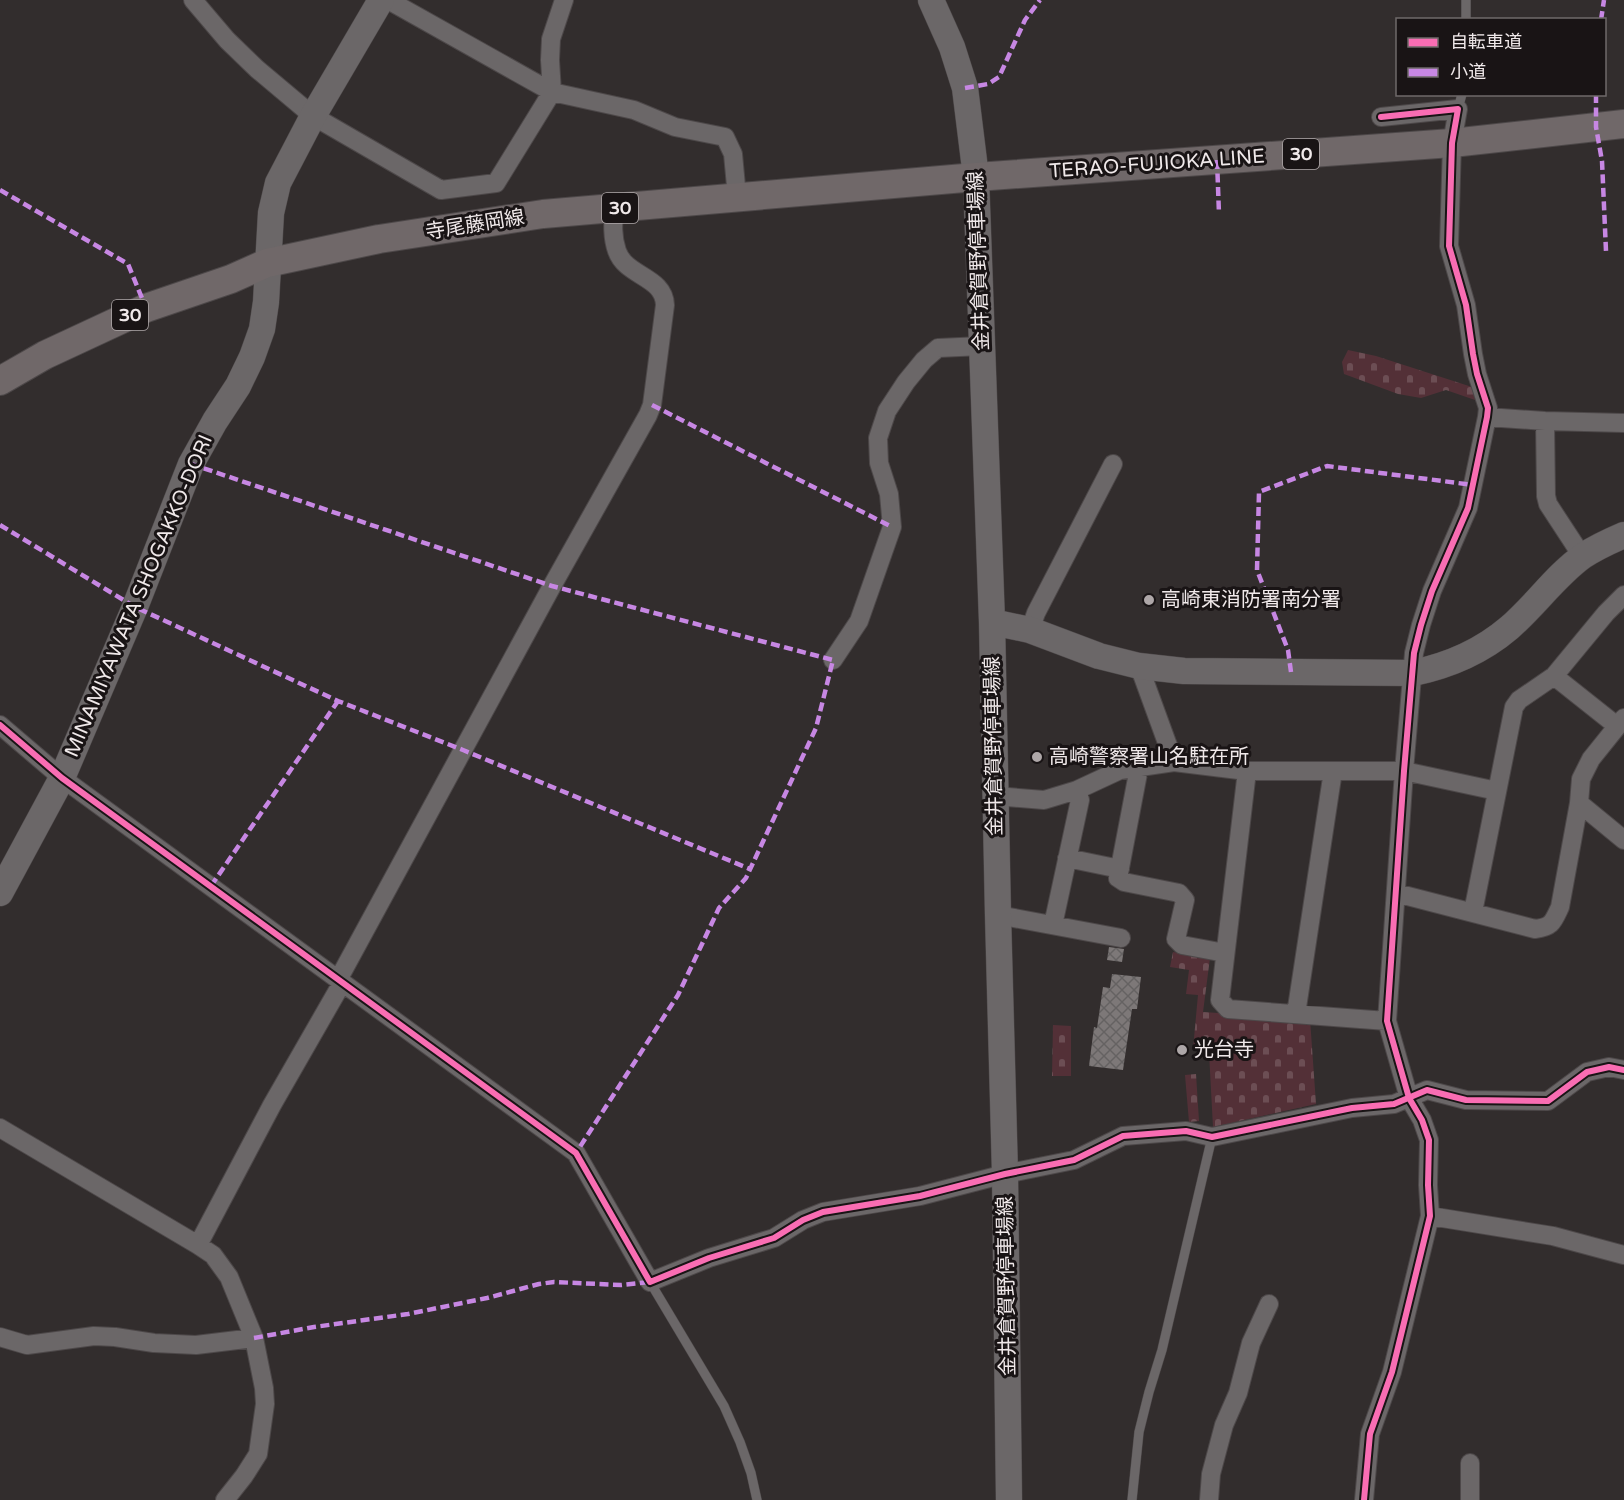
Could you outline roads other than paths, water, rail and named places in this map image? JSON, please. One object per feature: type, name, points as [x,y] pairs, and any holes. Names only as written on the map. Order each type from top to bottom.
[{"type":"main road","name":"TERAO-FUJIOKA LINE","points":[[976,177],[1452,143],[1624,124]]},
{"type":"main road","name":"寺尾藤岡線","points":[[0,381],[45,355],[146,308],[231,279],[267,263],[379,239],[543,214],[976,177]]},
{"type":"street","points":[[193,0],[249,62],[313,116],[441,190],[496,183],[552,92],[550,39],[564,0]]},
{"type":"street","name":"MINAMIYAWATA SHOGAKKO-DORI","points":[[0,893],[62,778],[135,607],[191,464],[214,421],[238,386],[252,357],[262,329],[266,302],[271,213],[278,183],[313,116],[381,0]]},
{"type":"street","points":[[388,0],[552,92],[634,110],[675,126],[725,137],[733,154],[737,198]]},
{"type":"street","name":"金井倉賀野停車場線","points":[[932,0],[952,47],[965,88],[976,177],[992,622],[1005,1174],[1009,1500]]},
{"type":"street","points":[[1364,1500],[1370,1434],[1392,1372],[1430,1216],[1429,1140],[1422,1120],[1409,1098],[1387,1021],[1414,653],[1432,591],[1468,508],[1488,408],[1477,374],[1466,304],[1449,246],[1452,143],[1460,102],[1381,117]]},
{"type":"street","points":[[198,1245],[552,586],[648,415],[652,405],[665,296],[660,288],[623,262],[617,253],[613,234],[614,208]]},
{"type":"street","points":[[833,660],[859,621],[892,527],[889,494],[879,463],[878,438],[887,411],[918,367],[938,348],[982,346]]},
{"type":"street","points":[[1487,417],[1545,422],[1624,423]]},
{"type":"street","points":[[1545,422],[1548,504],[1582,556]]},
{"type":"street","points":[[1030,630],[1036,613],[1113,464]]},
{"type":"street","points":[[992,622],[1030,630],[1099,656],[1139,666],[1184,671],[1413,673],[1466,656],[1489,642],[1507,630],[1582,556],[1624,535]]},
{"type":"street","points":[[1473,912],[1514,707],[1519,700],[1554,676],[1606,613],[1624,595]]},
{"type":"street","points":[[1139,666],[1174,762]]},
{"type":"street","points":[[1396,893],[1535,929],[1546,927],[1553,922],[1560,907],[1579,803],[1581,779],[1591,759],[1620,722],[1554,676]]},
{"type":"street","points":[[0,724],[62,778],[576,1153],[650,1282],[708,1258],[774,1238],[803,1220],[823,1212],[920,1196],[1005,1174],[1074,1160],[1124,1136],[1186,1131],[1212,1137],[1352,1108],[1394,1104],[1427,1090],[1466,1100],[1548,1101],[1587,1072],[1608,1067],[1624,1070]]},
{"type":"street","points":[[995,796],[1044,800],[1077,789],[1120,770],[1174,762],[1246,771],[1404,771],[1497,792]]},
{"type":"street","points":[[1139,768],[1118,879],[1179,893],[1185,900],[1176,939],[1182,945],[1226,953]]},
{"type":"street","points":[[1246,771],[1220,1000],[1228,1009],[1387,1021]]},
{"type":"street","points":[[1296,1014],[1333,771]]},
{"type":"street","points":[[1053,925],[1080,800],[1077,789]]},
{"type":"street","points":[[1579,803],[1624,840]]},
{"type":"street","points":[[1067,858],[1120,869]]},
{"type":"street","points":[[998,915],[1121,938]]},
{"type":"street","points":[[0,1128],[198,1245],[213,1255],[229,1277],[254,1338],[266,1404],[258,1454],[225,1500]]},
{"type":"street","points":[[1430,1216],[1553,1236],[1624,1255]]},
{"type":"street","points":[[1209,1500],[1211,1474],[1224,1425],[1238,1393],[1251,1343],[1269,1304]]},
{"type":"street","points":[[0,1337],[27,1345],[94,1336],[196,1345],[254,1338]]},
{"type":"street","points":[[1470,1462],[1470,1500]]},
{"type":"lane","points":[[1466,0],[1466,18]]},
{"type":"lane","points":[[1132,1500],[1139,1432],[1162,1350],[1212,1137]]},
{"type":"lane","points":[[650,1282],[723,1406],[740,1442],[757,1500]]},
{"type":"place","name":"高崎東消防署南分署","points":[[1149,600]]},
{"type":"place","name":"高崎警察署山名駐在所","points":[[1037,757]]},
{"type":"place","name":"光台寺","points":[[1182,1050]]}]
